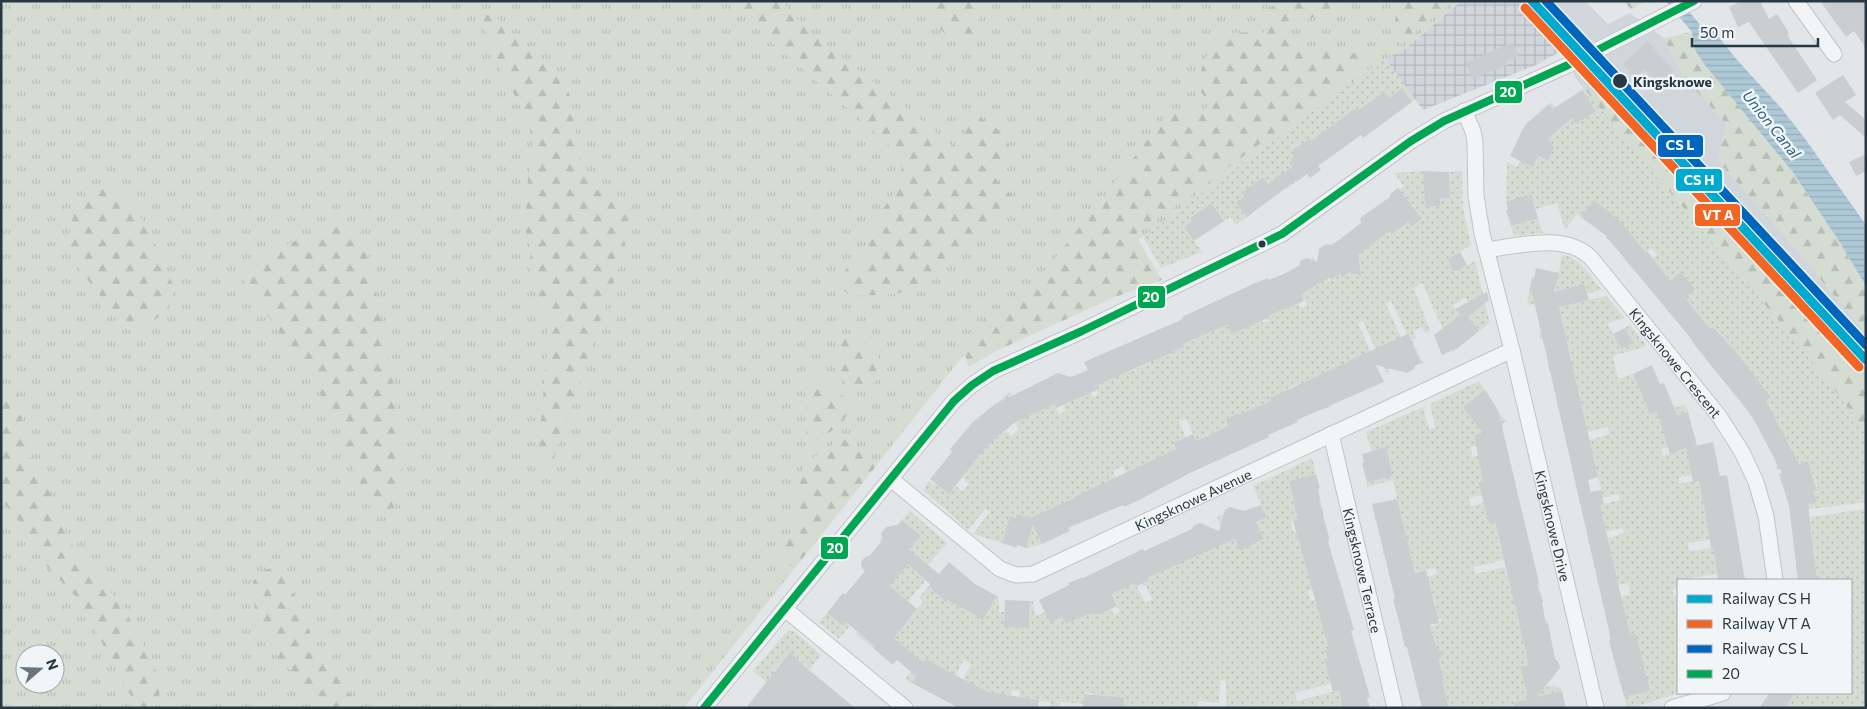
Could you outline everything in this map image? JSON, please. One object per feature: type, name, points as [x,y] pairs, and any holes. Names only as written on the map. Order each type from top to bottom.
[{"type":"street","points":[[704,708],[954,401],[984,376],[1274,238],[1293,227],[1411,141],[1444,121],[1584,58],[1694,1]]},
{"type":"street","points":[[1796,1],[1826,50]]},
{"type":"street","name":"Kingsknowe Drive","points":[[1464,111],[1473,131],[1475,142],[1476,196],[1486,250],[1512,350],[1596,708]]},
{"type":"street","name":"Kingsknowe Crescent","points":[[1486,250],[1561,243],[1580,249],[1591,258],[1719,416],[1742,452],[1766,516],[1776,579]]},
{"type":"street","name":"Kingsknowe Avenue","points":[[891,478],[1000,569],[1022,575],[1033,574],[1512,350]]},
{"type":"street","name":"Kingsknowe Terrace","points":[[1331,434],[1395,708]]},
{"type":"street","points":[[784,609],[905,708]]},
{"type":"street","points":[[1672,708],[1720,694]]},
{"type":"shaded area","points":[[1461,1],[1518,1],[1561,51],[1536,65],[1423,110],[1385,59],[1405,49]]},
{"type":"shaded area","points":[[1518,1],[1585,1],[1608,24],[1630,13],[1664,38],[1692,32],[1814,204],[1866,286],[1866,431],[1795,340],[1577,80],[1561,51]]},
{"type":"green space","points":[[1,1],[1461,1],[1405,49],[1385,59],[1143,237],[971,346],[684,708],[1,708]]},
{"type":"green space","points":[[733,1],[781,1],[806,28],[956,148],[964,139],[965,123],[977,116],[991,124],[1004,136],[1009,146],[1010,162],[981,164],[1014,198],[989,229],[936,278],[897,294],[850,296],[837,284],[847,268],[869,266],[867,243],[879,214],[896,191],[902,168],[889,145],[767,38]]},
{"type":"green space","points":[[915,1],[977,1],[979,17],[973,36],[969,40],[956,40],[943,32]]},
{"type":"green space","points":[[1280,1],[1356,1],[1344,12],[1319,14],[1296,26],[1287,35],[1309,47],[1348,51],[1374,59],[1176,206],[1135,234],[1162,280],[1115,297],[996,351],[969,367],[961,346],[981,323],[1011,305],[1050,265],[1167,115],[1209,108],[1197,85],[1204,61],[1218,40],[1232,33],[1263,33],[1273,23],[1270,8]]},
{"type":"green space","points":[[1400,1],[1454,1],[1401,44],[1391,35]]},
{"type":"green space","points":[[1623,1],[1647,1],[1631,9]]},
{"type":"green space","points":[[480,14],[495,16],[555,74],[569,93],[582,166],[590,186],[610,197],[631,203],[621,261],[553,462],[545,466],[538,454],[548,340],[546,319],[539,295],[531,278],[530,249],[525,227],[528,176],[533,159],[532,139],[527,117],[495,57],[493,42],[479,23]]},
{"type":"green space","points":[[1692,32],[1695,50],[1705,65],[1792,171],[1839,241],[1866,286],[1866,334],[1788,240],[1717,160],[1726,123],[1682,75],[1664,38]]},
{"type":"green space","points":[[1385,58],[1415,99],[1412,102],[1402,88],[1389,98],[1384,92],[1372,101],[1374,130],[1357,107],[1327,129],[1320,153],[1310,139],[1299,144],[1294,148],[1298,155],[1289,161],[1292,167],[1288,170],[1296,182],[1276,195],[1263,178],[1242,193],[1244,197],[1237,202],[1247,217],[1236,225],[1230,217],[1224,221],[1212,203],[1190,218],[1192,221],[1184,227],[1202,252],[1161,268],[1143,237]]},
{"type":"green space","points":[[1577,80],[1624,118],[1866,378],[1866,431],[1759,298]]},
{"type":"green space","points":[[1584,88],[1795,340],[1866,431],[1866,502],[1811,509],[1791,514],[1790,510],[1816,502],[1813,491],[1818,489],[1808,461],[1778,470],[1774,460],[1792,450],[1773,414],[1755,423],[1749,413],[1771,397],[1756,378],[1735,394],[1708,362],[1728,345],[1713,327],[1693,343],[1688,335],[1704,321],[1689,303],[1672,316],[1667,310],[1695,289],[1670,281],[1668,278],[1652,291],[1651,259],[1657,255],[1651,248],[1630,266],[1624,259],[1640,246],[1624,227],[1608,240],[1606,237],[1613,215],[1594,201],[1581,217],[1577,214],[1565,230],[1557,203],[1536,209],[1531,195],[1506,202],[1507,162],[1517,167],[1520,161],[1533,167],[1538,157],[1547,161],[1551,153],[1543,145],[1520,134],[1523,128],[1550,149],[1553,146],[1548,139],[1566,124],[1549,104],[1552,103],[1555,107],[1562,103],[1576,124],[1596,111],[1582,90]]},
{"type":"green space","points":[[1423,171],[1426,207],[1440,206],[1440,199],[1450,198],[1449,172],[1462,171],[1463,208],[1471,245],[1448,259],[1455,273],[1475,261],[1490,323],[1479,331],[1468,317],[1475,311],[1465,297],[1453,306],[1460,315],[1445,327],[1460,346],[1453,352],[1422,283],[1414,288],[1430,331],[1425,333],[1422,327],[1413,331],[1416,338],[1412,340],[1423,363],[1421,364],[1391,301],[1386,304],[1401,338],[1381,353],[1390,372],[1386,373],[1363,321],[1358,323],[1371,353],[1362,363],[1359,356],[1350,360],[1353,367],[1321,383],[1331,406],[1322,410],[1312,387],[1300,392],[1297,384],[1288,388],[1300,419],[1297,420],[1293,411],[1273,405],[1260,411],[1268,435],[1241,420],[1238,413],[1226,419],[1239,448],[1226,441],[1221,429],[1199,439],[1209,463],[1207,464],[1186,419],[1179,421],[1188,443],[1186,444],[1183,439],[1174,443],[1176,449],[1166,454],[1177,477],[1131,484],[1123,466],[1113,471],[1116,480],[1104,485],[1115,509],[1112,510],[1097,487],[1075,496],[1075,500],[1068,503],[1078,524],[1076,525],[1066,503],[1036,532],[1042,544],[1026,548],[1034,523],[1010,516],[1002,543],[973,534],[990,512],[985,509],[968,530],[923,490],[929,481],[949,494],[956,486],[962,491],[969,484],[963,478],[966,474],[946,459],[949,456],[959,464],[974,463],[981,454],[975,449],[972,428],[969,426],[975,421],[994,440],[1006,431],[1011,436],[1019,429],[1015,423],[1017,422],[999,401],[1010,391],[1019,412],[1045,383],[1059,414],[1066,411],[1063,405],[1087,394],[1089,388],[1093,397],[1099,394],[1095,386],[1110,351],[1118,348],[1129,372],[1151,362],[1146,349],[1162,356],[1184,347],[1178,333],[1191,341],[1216,329],[1206,306],[1216,301],[1221,312],[1247,290],[1263,323],[1268,321],[1265,311],[1282,275],[1301,308],[1307,305],[1301,294],[1323,281],[1311,259],[1313,257],[1329,281],[1335,277],[1333,273],[1359,265],[1341,238],[1344,236],[1356,252],[1374,210],[1392,234],[1405,219],[1411,227],[1421,220],[1399,190],[1404,186],[1394,173]]},
{"type":"green space","points":[[97,186],[120,187],[149,230],[174,287],[168,311],[148,324],[127,323],[105,302],[77,266],[68,240],[74,212]]},
{"type":"green space","points":[[1538,218],[1543,233],[1514,236],[1511,226]]},
{"type":"green space","points":[[354,222],[365,240],[373,274],[400,426],[403,481],[393,508],[375,515],[353,468],[337,420],[242,278],[262,256],[297,240]]},
{"type":"green space","points":[[1562,255],[1568,256],[1579,263],[1602,290],[1575,297],[1576,303],[1606,296],[1625,318],[1607,323],[1621,349],[1633,343],[1625,328],[1630,325],[1647,346],[1613,356],[1618,379],[1633,374],[1650,415],[1674,405],[1675,408],[1685,404],[1688,412],[1659,420],[1662,429],[1695,438],[1661,449],[1663,456],[1686,448],[1719,471],[1679,477],[1679,483],[1699,481],[1703,504],[1728,500],[1735,536],[1688,543],[1689,551],[1713,548],[1717,572],[1743,570],[1677,579],[1677,588],[1672,590],[1674,596],[1677,595],[1677,694],[1631,708],[1627,708],[1624,697],[1650,691],[1622,632],[1610,635],[1609,632],[1628,628],[1623,605],[1604,609],[1602,601],[1630,594],[1628,583],[1618,585],[1616,572],[1609,565],[1595,569],[1594,567],[1613,562],[1608,538],[1624,533],[1623,528],[1587,536],[1587,533],[1605,528],[1600,505],[1620,500],[1618,494],[1603,498],[1597,472],[1587,467],[1595,464],[1589,440],[1609,434],[1608,427],[1588,432],[1582,406],[1569,409],[1568,402],[1557,404],[1580,397],[1574,373],[1562,376],[1560,368],[1549,370],[1549,366],[1572,360],[1567,341],[1544,346],[1543,339],[1540,339],[1539,333],[1564,326],[1558,303],[1535,308],[1534,304],[1527,305],[1529,292],[1554,296]]},
{"type":"green space","points":[[849,334],[861,340],[876,353],[885,371],[869,387],[856,392],[836,375],[835,363],[837,353]]},
{"type":"green space","points":[[821,371],[827,387],[841,394],[850,402],[851,407],[841,425],[811,444],[806,439],[807,400],[811,381]]},
{"type":"green space","points":[[1479,381],[1485,390],[1463,407],[1478,426],[1498,411],[1507,422],[1502,423],[1503,428],[1474,435],[1477,446],[1470,447],[1473,457],[1479,455],[1485,480],[1478,482],[1480,491],[1514,487],[1469,498],[1471,506],[1490,501],[1495,523],[1521,517],[1509,531],[1497,534],[1503,557],[1529,551],[1529,554],[1474,567],[1475,574],[1505,567],[1511,590],[1539,583],[1540,586],[1514,601],[1519,625],[1545,619],[1547,621],[1548,623],[1534,626],[1522,634],[1527,658],[1553,652],[1535,690],[1555,685],[1556,688],[1561,687],[1562,691],[1528,699],[1530,708],[1442,708],[1449,706],[1442,682],[1417,688],[1416,686],[1444,679],[1439,658],[1443,656],[1441,652],[1437,651],[1436,647],[1433,648],[1434,640],[1431,627],[1441,622],[1441,619],[1434,620],[1414,610],[1435,605],[1432,592],[1423,594],[1424,578],[1437,574],[1435,568],[1415,572],[1409,549],[1384,555],[1383,552],[1399,549],[1406,537],[1401,514],[1375,520],[1374,516],[1391,512],[1390,506],[1398,504],[1393,480],[1367,487],[1366,478],[1392,471],[1386,448],[1371,451],[1366,432],[1423,407],[1429,429],[1435,427],[1430,404]]},
{"type":"green space","points":[[10,384],[18,396],[24,441],[35,467],[48,484],[56,512],[78,556],[123,606],[160,679],[159,704],[150,708],[139,708],[126,688],[79,600],[47,566],[24,525],[1,500],[1,387]]},
{"type":"green space","points":[[843,438],[877,465],[795,568],[787,564],[779,555],[784,542],[794,526],[798,485],[805,464]]},
{"type":"green space","points":[[1312,458],[1316,474],[1289,481],[1294,504],[1320,498],[1323,513],[1291,522],[1293,532],[1300,530],[1304,544],[1329,537],[1330,541],[1323,543],[1310,580],[1337,573],[1338,576],[1325,580],[1326,586],[1308,591],[1311,601],[1316,599],[1332,613],[1354,642],[1324,650],[1326,658],[1324,659],[1327,669],[1363,675],[1295,693],[1297,701],[1339,690],[1343,708],[1226,708],[1226,681],[1220,680],[1219,703],[1199,701],[1198,708],[1091,708],[1093,693],[1085,692],[1084,704],[1061,702],[1060,708],[1050,708],[1050,702],[1018,700],[1020,691],[1012,690],[1011,696],[992,693],[989,708],[985,691],[963,679],[971,664],[964,660],[943,699],[950,672],[925,659],[912,683],[905,679],[913,669],[887,633],[873,648],[856,634],[867,620],[860,614],[839,639],[819,622],[827,613],[842,625],[862,603],[883,594],[902,571],[893,551],[879,540],[882,537],[904,556],[921,536],[902,520],[910,511],[947,543],[920,575],[926,580],[897,615],[906,623],[923,602],[919,597],[929,586],[940,590],[937,595],[946,603],[968,578],[961,608],[983,620],[997,596],[999,612],[1005,612],[1004,627],[1029,628],[1030,601],[1033,601],[1035,616],[1045,612],[1050,623],[1062,617],[1066,624],[1076,620],[1094,574],[1114,615],[1120,612],[1111,594],[1124,559],[1145,603],[1152,599],[1146,586],[1143,584],[1148,581],[1147,578],[1226,542],[1217,517],[1223,514],[1240,550],[1264,540],[1250,508],[1252,507],[1259,521],[1267,517],[1253,486]]},
{"type":"green space","points":[[1866,509],[1866,708],[1785,708],[1794,694],[1852,694],[1852,579],[1817,579],[1816,572],[1796,573],[1796,564],[1803,560],[1815,558],[1810,517]]},
{"type":"green space","points":[[279,568],[289,584],[315,644],[356,702],[364,708],[327,708],[277,657],[255,614],[253,581],[267,569]]},
{"type":"green space","points":[[788,630],[795,632],[821,655],[810,669],[790,652],[773,672],[796,692],[788,701],[753,671]]},
{"type":"water","name":"Union Canal","points":[[1666,1],[1680,1],[1702,27],[1713,30],[1738,61],[1782,109],[1866,225],[1866,286],[1839,241],[1792,171],[1705,65],[1695,50],[1692,32]]},
{"type":"building","points":[[1741,1],[1760,1],[1769,19],[1777,14],[1789,33],[1787,35],[1817,80],[1798,93],[1749,22],[1738,27],[1729,7]]},
{"type":"building","points":[[1820,1],[1866,1],[1866,48],[1854,31],[1846,37]]},
{"type":"building","points":[[1647,41],[1674,71],[1658,85],[1644,69],[1635,78],[1623,64]]},
{"type":"building","points":[[1513,42],[1519,56],[1505,62],[1507,65],[1472,79],[1466,63]]},
{"type":"building","points":[[1843,75],[1856,95],[1845,102],[1866,120],[1866,138],[1840,115],[1833,120],[1815,93]]},
{"type":"building","points":[[1402,88],[1412,102],[1363,138],[1361,135],[1318,166],[1321,170],[1310,178],[1307,174],[1295,181],[1247,217],[1236,202],[1244,197],[1242,193],[1263,177],[1268,184],[1292,167],[1289,162],[1293,158],[1294,148],[1310,139],[1311,141],[1357,107],[1359,110],[1384,92],[1389,98]]},
{"type":"building","points":[[1582,90],[1596,111],[1576,124],[1572,118],[1548,139],[1554,147],[1548,161],[1538,156],[1533,167],[1510,156],[1525,125],[1549,104],[1553,109]]},
{"type":"building","points":[[1866,154],[1866,171],[1856,176],[1849,162]]},
{"type":"building","points":[[1423,171],[1449,172],[1450,198],[1440,199],[1440,206],[1425,207]]},
{"type":"building","points":[[1398,188],[1422,219],[1411,227],[1408,222],[1392,234],[1389,231],[1358,255],[1361,276],[1350,272],[1343,277],[1340,273],[1331,280],[1329,278],[1301,294],[1304,301],[1267,316],[1268,318],[1232,334],[1228,324],[1183,344],[1184,347],[1095,386],[1097,390],[1056,408],[1054,404],[1014,423],[986,447],[949,494],[930,479],[949,456],[952,451],[950,449],[972,423],[995,404],[1058,373],[1071,377],[1088,370],[1084,362],[1181,320],[1184,316],[1253,284],[1286,273],[1300,265],[1300,261],[1307,258],[1317,262],[1319,249],[1326,244],[1331,245],[1339,240],[1361,223],[1360,218],[1390,197],[1390,194]]},
{"type":"building","points":[[1531,194],[1538,218],[1511,226],[1506,210],[1508,209],[1506,202]]},
{"type":"building","points":[[1594,200],[1620,221],[1646,253],[1647,251],[1670,281],[1681,272],[1695,289],[1685,298],[1710,329],[1713,327],[1734,350],[1771,397],[1766,401],[1799,464],[1808,461],[1817,490],[1813,491],[1817,502],[1808,504],[1817,579],[1798,579],[1789,506],[1779,474],[1782,473],[1752,416],[1694,342],[1605,235],[1581,217]]},
{"type":"building","points":[[1212,203],[1224,221],[1194,241],[1184,227],[1192,221],[1190,218]]},
{"type":"building","points":[[1460,252],[1467,265],[1459,271],[1453,271],[1448,259]]},
{"type":"building","points":[[1536,268],[1559,273],[1554,292],[1584,284],[1589,300],[1559,307],[1598,477],[1588,480],[1591,492],[1601,490],[1604,504],[1600,505],[1630,635],[1636,634],[1650,691],[1624,697],[1609,641],[1610,635],[1532,292],[1529,292]]},
{"type":"building","points":[[1487,292],[1489,300],[1468,317],[1479,331],[1459,347],[1442,355],[1434,335],[1460,315],[1455,309]]},
{"type":"building","points":[[1625,328],[1633,343],[1621,349],[1613,334]]},
{"type":"building","points":[[1408,334],[1421,363],[1407,373],[1376,365],[1384,382],[1297,420],[1298,422],[1268,435],[1269,437],[1190,473],[1139,500],[1068,528],[1070,531],[1042,544],[1033,525],[1026,548],[1017,545],[1017,548],[1002,543],[1010,516],[1016,518],[1017,514],[1030,518],[1075,498],[1176,449],[1174,443],[1193,434],[1196,441],[1228,426],[1226,419],[1271,401],[1270,398]]},
{"type":"building","points":[[1652,365],[1660,384],[1664,383],[1677,415],[1688,412],[1697,445],[1691,447],[1713,442],[1720,476],[1727,475],[1745,579],[1718,579],[1699,481],[1693,482],[1686,448],[1670,454],[1657,412],[1650,415],[1633,374]]},
{"type":"building","points":[[1485,390],[1498,410],[1539,583],[1537,584],[1543,601],[1546,624],[1548,623],[1555,659],[1558,661],[1560,668],[1537,697],[1562,691],[1566,708],[1515,708],[1514,703],[1528,699],[1521,667],[1529,665],[1495,522],[1489,523],[1478,482],[1483,481],[1474,435],[1483,433],[1463,407]]},
{"type":"building","points":[[1386,447],[1392,476],[1367,482],[1362,463],[1364,463],[1362,454]]},
{"type":"building","points":[[1316,474],[1320,488],[1318,489],[1319,499],[1329,537],[1327,538],[1354,630],[1351,631],[1370,697],[1367,698],[1370,708],[1343,708],[1339,690],[1333,692],[1324,659],[1327,658],[1324,650],[1329,649],[1293,521],[1298,520],[1289,481]]},
{"type":"building","points":[[1397,499],[1415,573],[1426,570],[1439,623],[1430,625],[1436,648],[1444,653],[1439,660],[1449,708],[1422,708],[1393,599],[1395,599],[1372,504]]},
{"type":"building","points":[[1261,505],[1267,517],[1256,522],[1264,539],[1240,551],[1235,539],[1147,578],[1149,581],[1137,586],[1135,583],[1111,594],[1117,606],[1099,614],[1088,614],[1066,624],[1062,617],[1050,623],[1039,600],[1069,585],[1068,583],[1083,578],[1143,549],[1144,551],[1192,529],[1193,526],[1200,523],[1219,531],[1225,510],[1230,507],[1244,511]]},
{"type":"building","points":[[902,520],[921,536],[909,550],[939,574],[949,562],[975,584],[997,596],[983,620],[948,600],[946,603],[929,586],[930,584],[908,564],[890,586],[917,609],[894,638],[923,663],[925,659],[988,692],[1039,700],[1038,708],[959,708],[912,683],[916,676],[897,660],[893,665],[873,648],[875,646],[846,622],[843,626],[827,613],[843,593],[845,595],[865,571],[862,568],[861,562],[883,540],[881,533],[886,527],[897,525]]},
{"type":"building","points":[[1005,600],[1030,601],[1029,628],[1004,627]]},
{"type":"building","points":[[790,652],[809,670],[855,708],[746,708]]},
{"type":"building","points":[[1084,694],[1124,698],[1124,708],[1083,708]]},
{"type":"building","points":[[1769,694],[1794,694],[1785,708],[1759,708]]},
{"type":"transit line","points":[[1532,1],[1866,360]]},
{"type":"transit line","points":[[1546,1],[1866,345]]},
{"type":"transit line","name":"20","points":[[704,708],[954,401],[972,385],[993,371],[1082,331],[1282,234],[1411,141],[1444,121],[1568,65],[1694,1]]},
{"type":"transit line","points":[[1525,8],[1859,367]]},
{"type":"place","name":"Kingsknowe","points":[[1620,81]]}]
